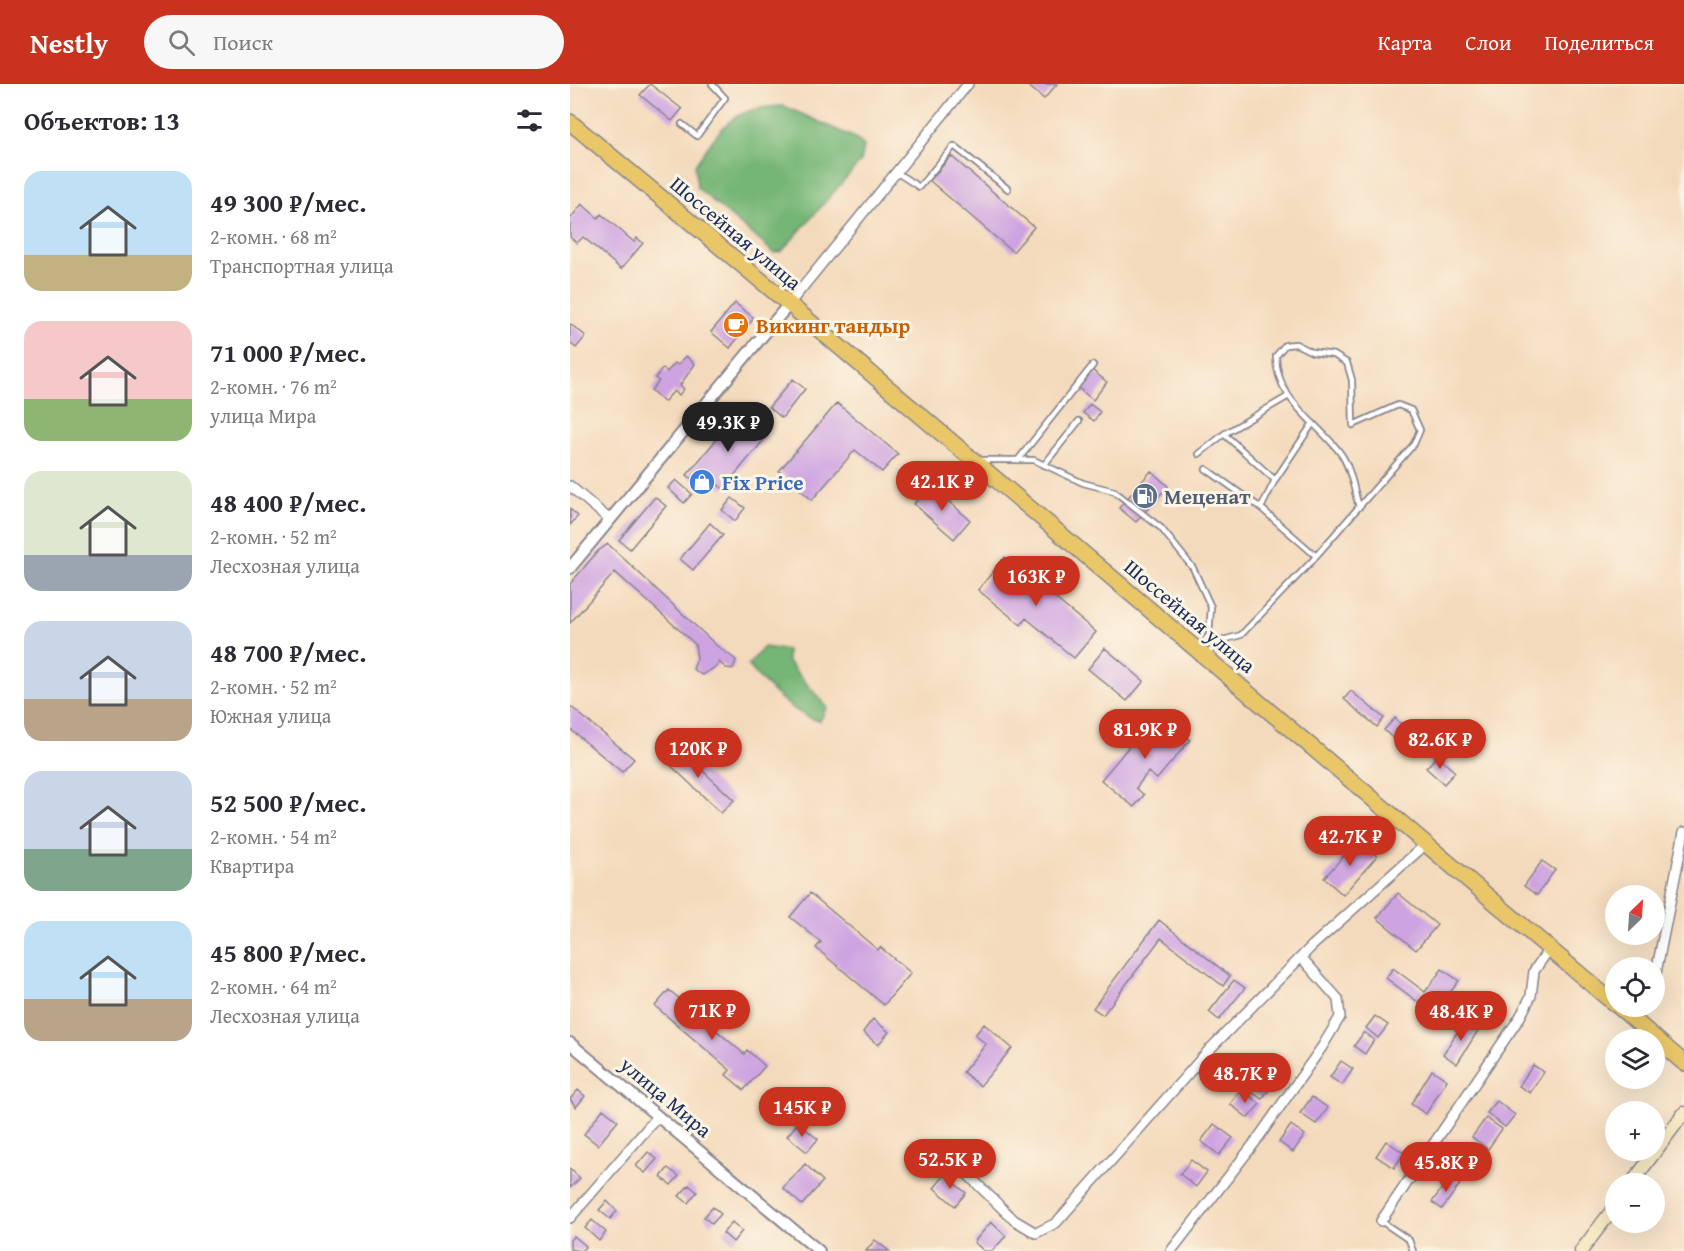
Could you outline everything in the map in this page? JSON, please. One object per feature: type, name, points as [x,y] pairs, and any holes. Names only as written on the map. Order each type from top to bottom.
[{"type":"highway","name":"Шоссейная улица","points":[[570,122],[974,460],[1605,996]]},
{"type":"highway","name":"Шоссейная улица","points":[[1642,1017],[1684,1063]]},
{"type":"main road","points":[[1639,1173],[1684,1113]]},
{"type":"main road","points":[[1581,1251],[1605,1219]]},
{"type":"street","points":[[570,568],[789,304],[966,84]]},
{"type":"street","points":[[570,486],[610,520]]},
{"type":"street","points":[[1659,957],[1684,832]]},
{"type":"street","points":[[964,1171],[1014,1220],[1036,1233],[1056,1223],[1209,1050],[1301,957],[1426,844]]},
{"type":"street","points":[[1381,1221],[1520,1017],[1531,996],[1534,971],[1550,949]]},
{"type":"street","points":[[1171,1251],[1257,1141],[1340,1017],[1338,999],[1301,957]]},
{"type":"street","name":"улица Мира","points":[[570,1043],[814,1250]]},
{"type":"street","points":[[570,1218],[658,1116]]},
{"type":"lane","points":[[682,124],[697,136],[706,125],[725,98],[712,84]]},
{"type":"lane","points":[[896,172],[919,187],[954,146],[1008,189]]},
{"type":"lane","points":[[1201,653],[1223,640],[1240,635],[1316,556],[1359,507],[1414,444],[1420,430],[1411,410],[1398,405],[1353,425],[1352,380],[1347,363],[1334,355],[1312,352],[1296,344],[1285,345],[1276,356],[1276,369],[1287,397],[1342,456],[1359,507]]},
{"type":"lane","points":[[1018,460],[1093,365]]},
{"type":"lane","points":[[1200,454],[1224,434],[1287,397]]},
{"type":"lane","points":[[1044,465],[1079,421]]},
{"type":"lane","points":[[1261,508],[1275,480],[1312,423]]},
{"type":"lane","points":[[1224,434],[1275,480]]},
{"type":"lane","points":[[974,460],[1034,460],[1083,483],[1114,491],[1161,528],[1193,568],[1211,608],[1209,635],[1201,653]]},
{"type":"lane","points":[[1206,469],[1261,508],[1316,556]]},
{"type":"lane","points":[[1381,1221],[1409,1240],[1413,1251]]},
{"type":"green space","points":[[784,106],[855,138],[864,146],[861,161],[782,251],[774,253],[697,188],[695,165],[713,139],[730,121],[752,110]]},
{"type":"green space","points":[[764,647],[787,650],[787,661],[827,707],[820,721],[791,707],[771,690],[748,665]]},
{"type":"building","points":[[650,84],[682,109],[672,121],[640,95]]},
{"type":"building","points":[[1026,84],[1057,84],[1044,99]]},
{"type":"building","points":[[951,156],[1034,227],[1013,252],[930,181]]},
{"type":"building","points":[[582,204],[598,218],[601,214],[634,242],[637,238],[643,243],[621,269],[583,237],[577,243],[570,237],[570,219]]},
{"type":"building","points":[[735,303],[754,318],[730,348],[711,332]]},
{"type":"building","points":[[570,324],[586,336],[576,348],[570,343]]},
{"type":"building","points":[[686,356],[695,364],[680,385],[684,389],[679,395],[674,391],[664,402],[651,390],[659,381],[655,378],[663,368],[667,372]]},
{"type":"building","points":[[1092,370],[1107,382],[1093,400],[1078,388]]},
{"type":"building","points":[[793,379],[805,389],[782,418],[769,407]]},
{"type":"building","points":[[837,403],[898,454],[882,472],[855,450],[812,500],[779,471]]},
{"type":"building","points":[[1090,404],[1100,412],[1094,421],[1083,413]]},
{"type":"building","points":[[739,412],[767,436],[723,489],[713,480],[705,490],[687,475]]},
{"type":"building","points":[[1151,471],[1168,486],[1136,522],[1119,508]]},
{"type":"building","points":[[676,480],[692,494],[684,503],[668,488]]},
{"type":"building","points":[[930,485],[970,520],[954,539],[914,504]]},
{"type":"building","points":[[655,497],[666,506],[630,549],[619,540]]},
{"type":"building","points":[[732,498],[745,508],[735,521],[722,510]]},
{"type":"building","points":[[570,509],[578,516],[570,525]]},
{"type":"building","points":[[710,523],[723,535],[693,570],[680,559]]},
{"type":"building","points":[[608,544],[716,645],[736,660],[733,669],[726,668],[719,662],[717,666],[702,675],[693,669],[697,659],[695,644],[615,572],[570,623],[570,584],[598,551]]},
{"type":"building","points":[[1005,557],[1096,632],[1074,658],[1026,618],[1021,625],[978,590]]},
{"type":"building","points":[[1105,648],[1144,681],[1127,701],[1088,669]]},
{"type":"building","points":[[1351,691],[1384,718],[1377,727],[1344,699]]},
{"type":"building","points":[[570,706],[634,759],[622,772],[570,729]]},
{"type":"building","points":[[1395,718],[1417,739],[1406,751],[1384,730]]},
{"type":"building","points":[[1152,719],[1169,732],[1174,726],[1190,740],[1157,779],[1148,772],[1136,788],[1144,795],[1134,807],[1101,780]]},
{"type":"building","points":[[675,745],[734,800],[721,813],[663,758]]},
{"type":"building","points":[[1437,756],[1455,772],[1444,784],[1426,768]]},
{"type":"building","points":[[1358,840],[1377,856],[1343,895],[1324,878]]},
{"type":"building","points":[[1542,861],[1555,870],[1537,895],[1524,886]]},
{"type":"building","points":[[810,893],[878,950],[880,947],[911,973],[884,1005],[816,948],[821,942],[790,917]]},
{"type":"building","points":[[1398,893],[1437,925],[1416,950],[1377,918]]},
{"type":"building","points":[[1159,920],[1230,976],[1223,986],[1161,938],[1103,1015],[1093,1008]]},
{"type":"building","points":[[1393,968],[1425,992],[1442,969],[1459,981],[1434,1014],[1386,978]]},
{"type":"building","points":[[1234,980],[1245,988],[1219,1020],[1209,1012]]},
{"type":"building","points":[[669,990],[744,1054],[747,1050],[765,1066],[744,1090],[726,1075],[730,1070],[655,1006]]},
{"type":"building","points":[[1451,996],[1467,1008],[1459,1019],[1444,1007]]},
{"type":"building","points":[[1375,1016],[1388,1025],[1378,1038],[1366,1028]]},
{"type":"building","points":[[873,1019],[889,1032],[878,1045],[863,1032]]},
{"type":"building","points":[[1465,1020],[1479,1029],[1457,1064],[1443,1054]]},
{"type":"building","points":[[984,1024],[1012,1048],[980,1086],[963,1072],[986,1044],[975,1035]]},
{"type":"building","points":[[1364,1032],[1374,1040],[1365,1054],[1354,1046]]},
{"type":"building","points":[[1268,1058],[1284,1070],[1262,1099],[1246,1088]]},
{"type":"building","points":[[1341,1061],[1353,1069],[1342,1085],[1330,1077]]},
{"type":"building","points":[[1533,1065],[1544,1072],[1530,1093],[1519,1086]]},
{"type":"building","points":[[1432,1070],[1447,1080],[1426,1114],[1411,1104]]},
{"type":"building","points":[[1242,1089],[1260,1104],[1248,1118],[1230,1104]]},
{"type":"building","points":[[578,1090],[585,1096],[576,1107],[570,1099]]},
{"type":"building","points":[[1312,1097],[1328,1108],[1316,1124],[1300,1113]]},
{"type":"building","points":[[1497,1101],[1515,1115],[1505,1127],[1487,1113]]},
{"type":"building","points":[[603,1109],[618,1121],[598,1145],[584,1134]]},
{"type":"building","points":[[1486,1118],[1502,1129],[1488,1149],[1472,1137]]},
{"type":"building","points":[[798,1123],[818,1139],[807,1152],[787,1136]]},
{"type":"building","points":[[1214,1124],[1233,1138],[1219,1155],[1201,1141]]},
{"type":"building","points":[[1291,1125],[1305,1135],[1293,1152],[1279,1142]]},
{"type":"building","points":[[1386,1141],[1404,1153],[1394,1168],[1376,1156]]},
{"type":"building","points":[[648,1152],[657,1159],[645,1173],[636,1166]]},
{"type":"building","points":[[1191,1160],[1207,1172],[1196,1187],[1180,1174]]},
{"type":"building","points":[[805,1164],[823,1181],[802,1205],[783,1188]]},
{"type":"building","points":[[668,1168],[679,1176],[671,1185],[661,1177]]},
{"type":"building","points":[[570,1169],[580,1178],[570,1188]]},
{"type":"building","points":[[945,1175],[966,1193],[955,1206],[934,1188]]},
{"type":"building","points":[[1450,1177],[1460,1184],[1442,1209],[1432,1202]]},
{"type":"building","points":[[689,1185],[697,1192],[688,1203],[679,1196]]},
{"type":"building","points":[[607,1201],[617,1211],[610,1219],[599,1210]]},
{"type":"building","points":[[713,1207],[721,1214],[712,1224],[704,1217]]},
{"type":"building","points":[[592,1220],[606,1232],[599,1241],[585,1228]]},
{"type":"building","points":[[732,1222],[742,1231],[733,1242],[723,1233]]},
{"type":"building","points":[[991,1222],[1006,1236],[992,1251],[984,1251],[974,1242]]},
{"type":"building","points":[[574,1236],[586,1246],[581,1251],[570,1249],[570,1240]]},
{"type":"building","points":[[875,1240],[889,1251],[866,1251]]},
{"type":"place","name":"Викинг тандыр","points":[[736,325]]},
{"type":"place","name":"Fix Price","points":[[702,482]]},
{"type":"place","name":"Меценат","points":[[1145,496]]}]
